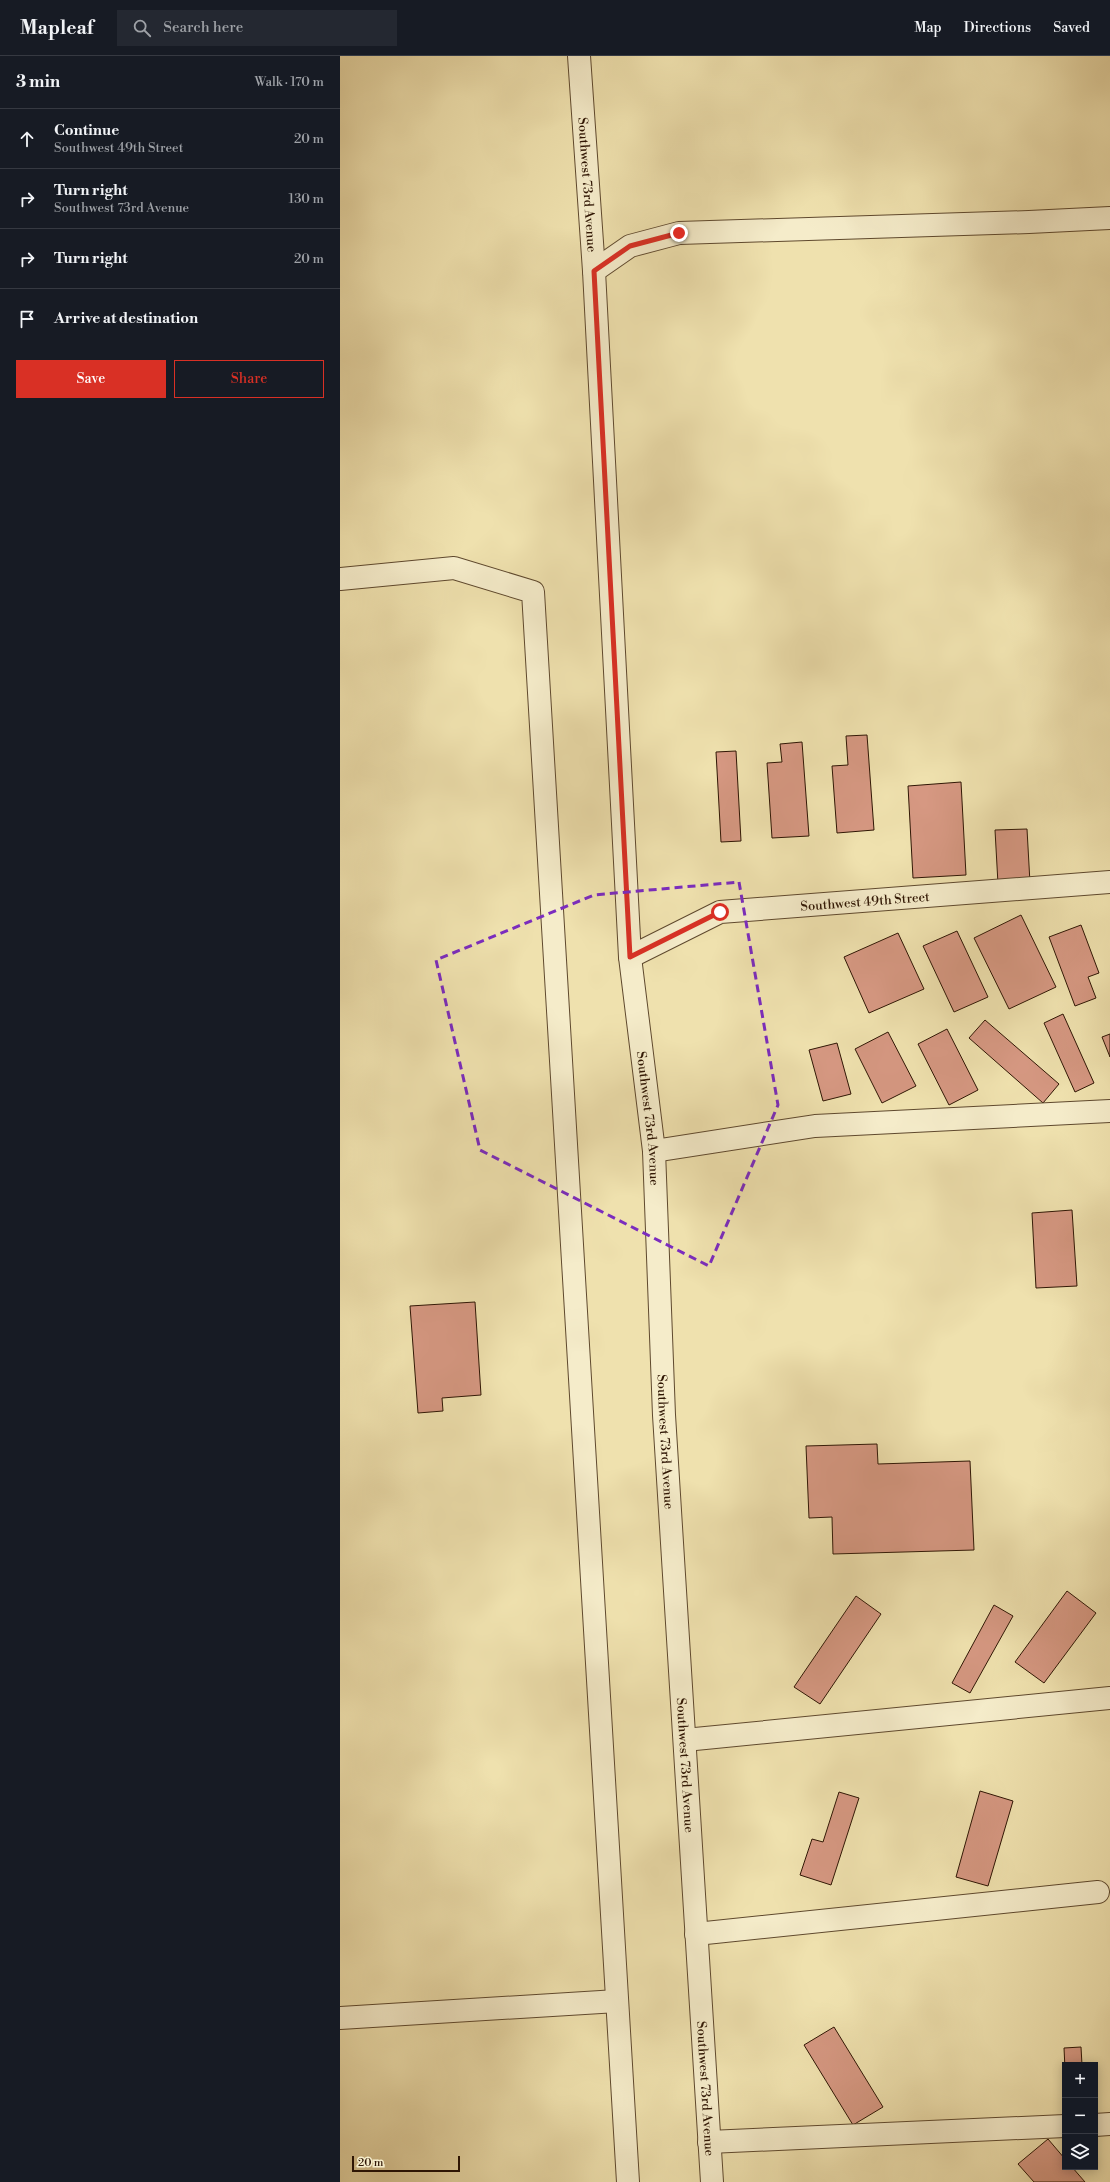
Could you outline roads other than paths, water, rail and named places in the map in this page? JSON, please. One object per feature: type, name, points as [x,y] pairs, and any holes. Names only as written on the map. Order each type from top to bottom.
[{"type":"street","name":"Southwest 73rd Avenue","points":[[579,56],[594,271],[630,957],[654,1151],[664,1415],[712,2182]]},
{"type":"street","points":[[594,271],[630,246],[679,233],[1021,223],[1110,218]]},
{"type":"street","points":[[340,579],[454,568],[533,592],[628,2182]]},
{"type":"street","name":"Southwest 49th Street","points":[[630,957],[720,912],[1110,882]]},
{"type":"street","points":[[654,1151],[815,1126],[1110,1111]]},
{"type":"street","points":[[685,1740],[1110,1698]]},
{"type":"street","points":[[696,1934],[1098,1892]]},
{"type":"street","points":[[340,2018],[617,2000]]},
{"type":"street","points":[[1098,2125],[1110,2124]]},
{"type":"street","points":[[709,2142],[1062,2126]]}]
